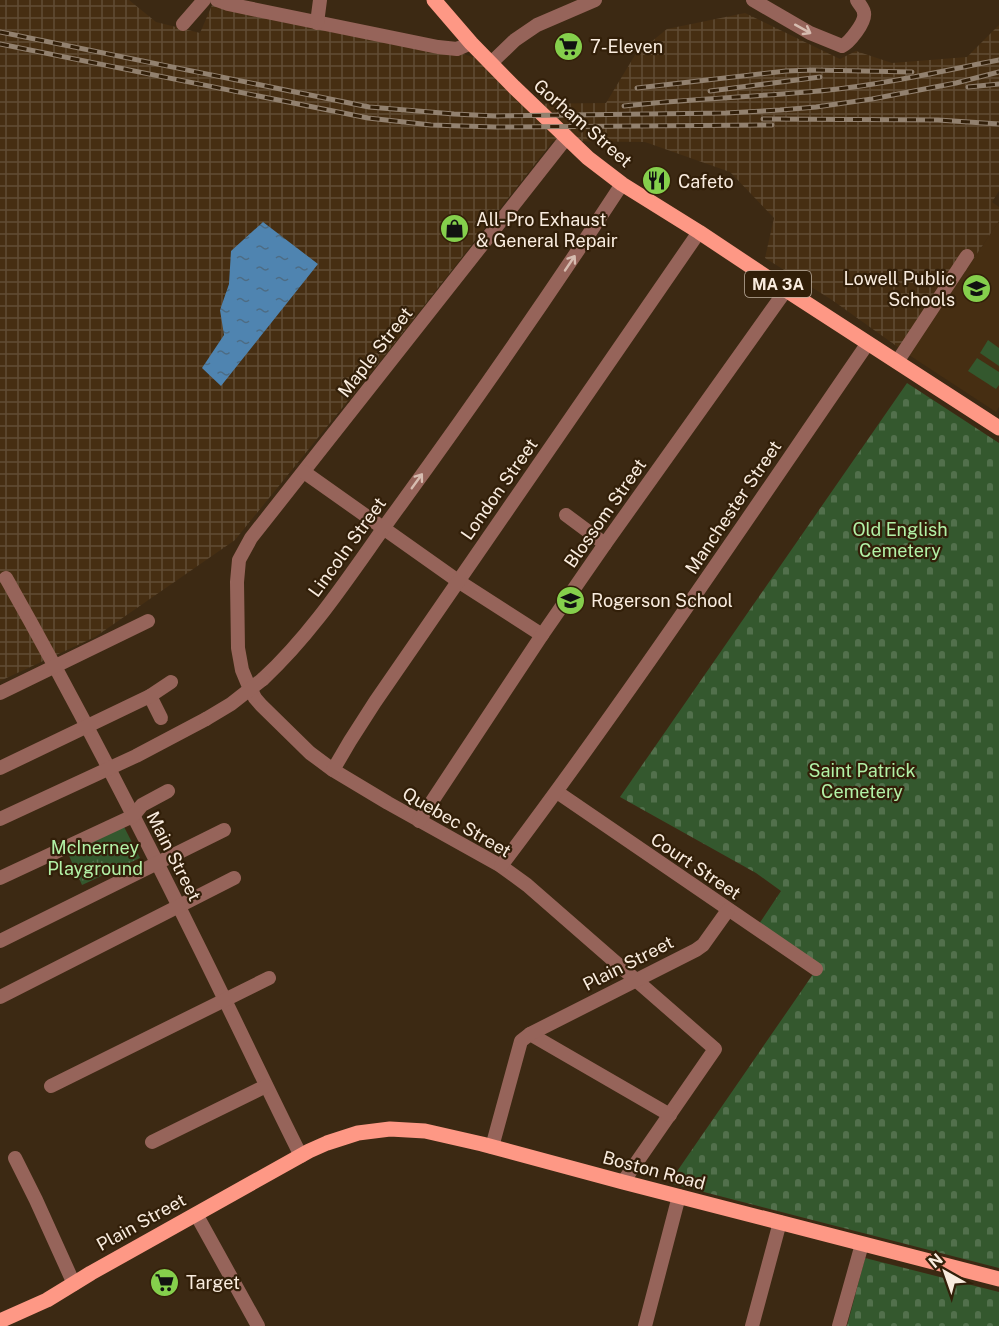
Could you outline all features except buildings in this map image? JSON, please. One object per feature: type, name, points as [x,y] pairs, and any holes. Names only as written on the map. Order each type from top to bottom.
[{"type":"main road","name":"Gorham Street","points":[[434,0],[518,92],[588,158],[622,184],[999,428]]},
{"type":"main road","name":"Boston Road","points":[[301,1156],[327,1143],[358,1133],[390,1129],[425,1131],[999,1279]]},
{"type":"main road","name":"Plain Street","points":[[0,1321],[47,1300],[301,1156]]},
{"type":"street","points":[[183,24],[204,0]]},
{"type":"street","points":[[217,0],[438,47],[457,49],[471,43]]},
{"type":"street","points":[[317,23],[320,0]]},
{"type":"street","points":[[491,63],[515,40],[537,25],[595,0]]},
{"type":"street","points":[[753,0],[810,33],[839,46],[848,43],[865,14],[857,0]]},
{"type":"street","name":"Maple Street","points":[[237,599],[239,560],[251,538],[567,137]]},
{"type":"street","name":"Lincoln Street","points":[[0,819],[136,756],[206,719],[231,704],[263,679],[288,655],[334,597],[460,422],[537,313],[622,184]]},
{"type":"street","name":"London Street","points":[[333,770],[375,702],[699,232]]},
{"type":"street","points":[[897,362],[967,256]]},
{"type":"street","name":"Blossom Street","points":[[419,820],[605,544],[786,290]]},
{"type":"street","name":"Manchester Street","points":[[501,866],[557,792],[868,343]]},
{"type":"street","points":[[304,472],[458,581],[542,635]]},
{"type":"street","points":[[566,515],[605,544]]},
{"type":"street","name":"Main Street","points":[[6,578],[56,666],[109,768],[301,1156]]},
{"type":"street","name":"Quebec Street","points":[[237,599],[237,648],[242,670],[251,691],[269,714],[310,753],[350,781],[501,866],[527,885],[715,1049],[670,1115]]},
{"type":"street","points":[[0,693],[148,621]]},
{"type":"street","points":[[0,768],[150,696],[171,682]]},
{"type":"street","points":[[150,696],[161,718]]},
{"type":"street","points":[[0,878],[133,816],[142,806],[168,791]]},
{"type":"street","name":"Court Street","points":[[557,792],[816,969]]},
{"type":"street","points":[[0,942],[224,830]]},
{"type":"street","points":[[0,997],[234,878]]},
{"type":"street","name":"Plain Street","points":[[530,1034],[703,945],[729,910]]},
{"type":"street","points":[[51,1086],[269,978]]},
{"type":"street","points":[[492,1147],[519,1044],[530,1034],[670,1115],[623,1182]]},
{"type":"street","points":[[152,1142],[266,1086]]},
{"type":"street","points":[[15,1158],[74,1284]]},
{"type":"street","points":[[645,1326],[679,1197]]},
{"type":"street","points":[[196,1214],[258,1326]]},
{"type":"street","points":[[752,1326],[780,1222]]},
{"type":"street","points":[[839,1326],[862,1244]]},
{"type":"shaded area","points":[[0,0],[129,0],[156,22],[200,33],[212,5],[440,48],[477,58],[520,104],[606,103],[635,55],[667,29],[745,13],[840,59],[856,51],[892,63],[967,57],[999,25],[999,191],[992,202],[999,207],[999,221],[909,355],[832,300],[765,258],[774,218],[730,172],[645,142],[553,141],[390,349],[235,540],[95,637],[0,681]]},
{"type":"shaded area","name":"Lowell Public Schools","points":[[999,221],[999,407],[996,412],[909,355]]},
{"type":"green space","points":[[988,340],[999,348],[999,366],[980,353]]},
{"type":"green space","points":[[977,358],[999,372],[999,385],[996,389],[968,371]]},
{"type":"green space","name":"Saint Patrick Cemetery","points":[[907,383],[999,443],[999,1268],[669,1183],[820,964],[759,924],[781,891],[756,873],[620,797]]},
{"type":"green space","name":"McInerney Playground","points":[[122,823],[140,858],[82,885],[66,849]]},
{"type":"green space","points":[[865,1258],[999,1292],[999,1326],[847,1326]]},
{"type":"water","points":[[263,222],[318,264],[221,386],[202,368],[224,335],[220,310],[229,284],[231,251]]},
{"type":"railway","points":[[0,32],[369,107],[495,116],[726,113],[816,107],[956,83],[999,72]]},
{"type":"railway","points":[[0,44],[368,118],[431,125],[495,127],[772,125]]},
{"type":"railway","points":[[624,106],[850,87],[999,60]]},
{"type":"railway","points":[[637,88],[786,71],[912,72]]},
{"type":"railway","points":[[710,91],[820,77]]},
{"type":"railway","points":[[968,87],[999,84]]},
{"type":"railway","points":[[763,119],[938,120],[999,124]]},
{"type":"place","name":"7-Eleven","points":[[569,46]]},
{"type":"place","name":"Cafeto","points":[[657,181]]},
{"type":"place","name":"All-Pro Exhaust & General Repair","points":[[455,229]]},
{"type":"place","name":"Lowell Public Schools","points":[[976,288]]},
{"type":"place","name":"Rogerson School","points":[[570,600]]},
{"type":"place","name":"Target","points":[[165,1282]]},
{"type":"park label","name":"Old English Cemetery","points":[[900,539]]}]
